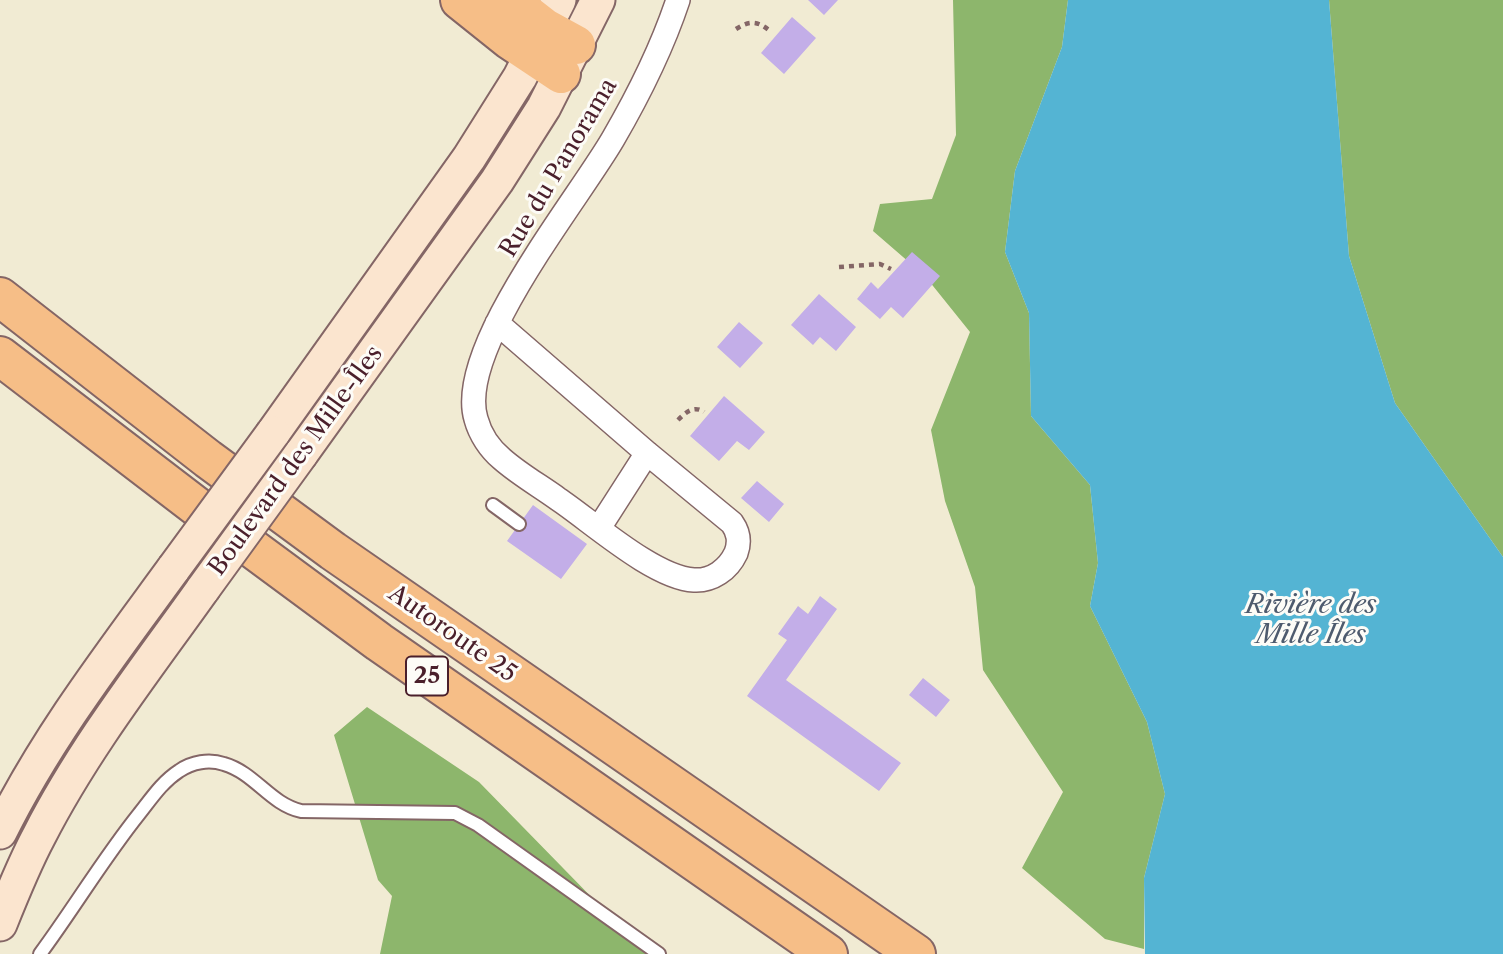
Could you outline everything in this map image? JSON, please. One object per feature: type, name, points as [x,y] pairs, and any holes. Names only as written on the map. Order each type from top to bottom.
[{"type":"highway","points":[[460,0],[555,41]]},
{"type":"highway","points":[[509,0],[555,41]]},
{"type":"highway","name":"Autoroute 25","points":[[0,298],[208,459],[333,551],[916,954]]},
{"type":"highway","name":"Autoroute 25","points":[[0,356],[212,519],[379,642],[828,954]]},
{"type":"street","name":"Boulevard des Mille-Îles","points":[[0,831],[58,729],[555,41],[598,0]]},
{"type":"street","name":"Rue du Panorama","points":[[497,323],[732,523],[739,537],[734,556],[721,572],[692,580],[659,568],[622,546],[502,460],[484,438],[473,406],[479,363],[497,323],[523,277],[614,137],[664,37],[678,0]]},
{"type":"street","name":"Boulevard des Mille-Îles","points":[[0,925],[21,873],[67,786],[112,716],[490,192],[530,130],[555,41]]},
{"type":"street","points":[[599,528],[647,453]]},
{"type":"lane","points":[[493,505],[519,524]]},
{"type":"lane","points":[[40,954],[116,844],[164,782],[194,763],[208,762],[237,769],[277,802],[301,811],[455,813],[478,825],[659,954]]},
{"type":"path","points":[[736,29],[746,22],[755,22],[770,31]]},
{"type":"path","points":[[839,267],[880,264],[891,269]]},
{"type":"path","points":[[678,420],[693,409],[704,412]]},
{"type":"green space","points":[[953,0],[1068,0],[1062,47],[1015,171],[1005,252],[1029,313],[1031,416],[1090,485],[1098,563],[1090,606],[1147,722],[1165,794],[1144,878],[1144,949],[1105,939],[1022,868],[1063,792],[983,670],[975,587],[945,501],[931,430],[970,332],[925,276],[873,231],[880,204],[932,199],[956,135]]},
{"type":"green space","points":[[1329,0],[1503,0],[1503,557],[1395,403],[1349,256]]},
{"type":"green space","points":[[367,707],[479,782],[647,954],[380,954],[392,896],[378,880],[334,735]]},
{"type":"water","name":"Rivière des Mille Îles","points":[[1068,0],[1329,0],[1349,256],[1395,403],[1503,557],[1503,954],[1145,954],[1144,878],[1165,794],[1147,722],[1090,606],[1098,563],[1090,485],[1031,416],[1029,313],[1005,252],[1015,171],[1062,47]]},
{"type":"building","points":[[808,0],[838,0],[824,15]]},
{"type":"building","points":[[792,17],[816,38],[784,74],[761,53]]},
{"type":"building","points":[[912,252],[940,276],[903,318],[891,307],[880,319],[857,299],[871,282],[878,289]]},
{"type":"building","points":[[819,294],[856,327],[836,351],[820,337],[813,345],[791,325]]},
{"type":"building","points":[[739,322],[763,343],[740,368],[717,347]]},
{"type":"building","points":[[724,396],[765,432],[749,450],[737,441],[719,461],[690,436]]},
{"type":"building","points":[[757,481],[784,504],[769,522],[741,498]]},
{"type":"building","points":[[533,505],[587,544],[561,579],[507,541]]},
{"type":"building","points":[[820,596],[837,609],[786,680],[901,763],[879,791],[747,696],[787,640],[778,634],[798,606],[808,614]]},
{"type":"building","points":[[923,678],[950,700],[936,717],[909,695]]}]
